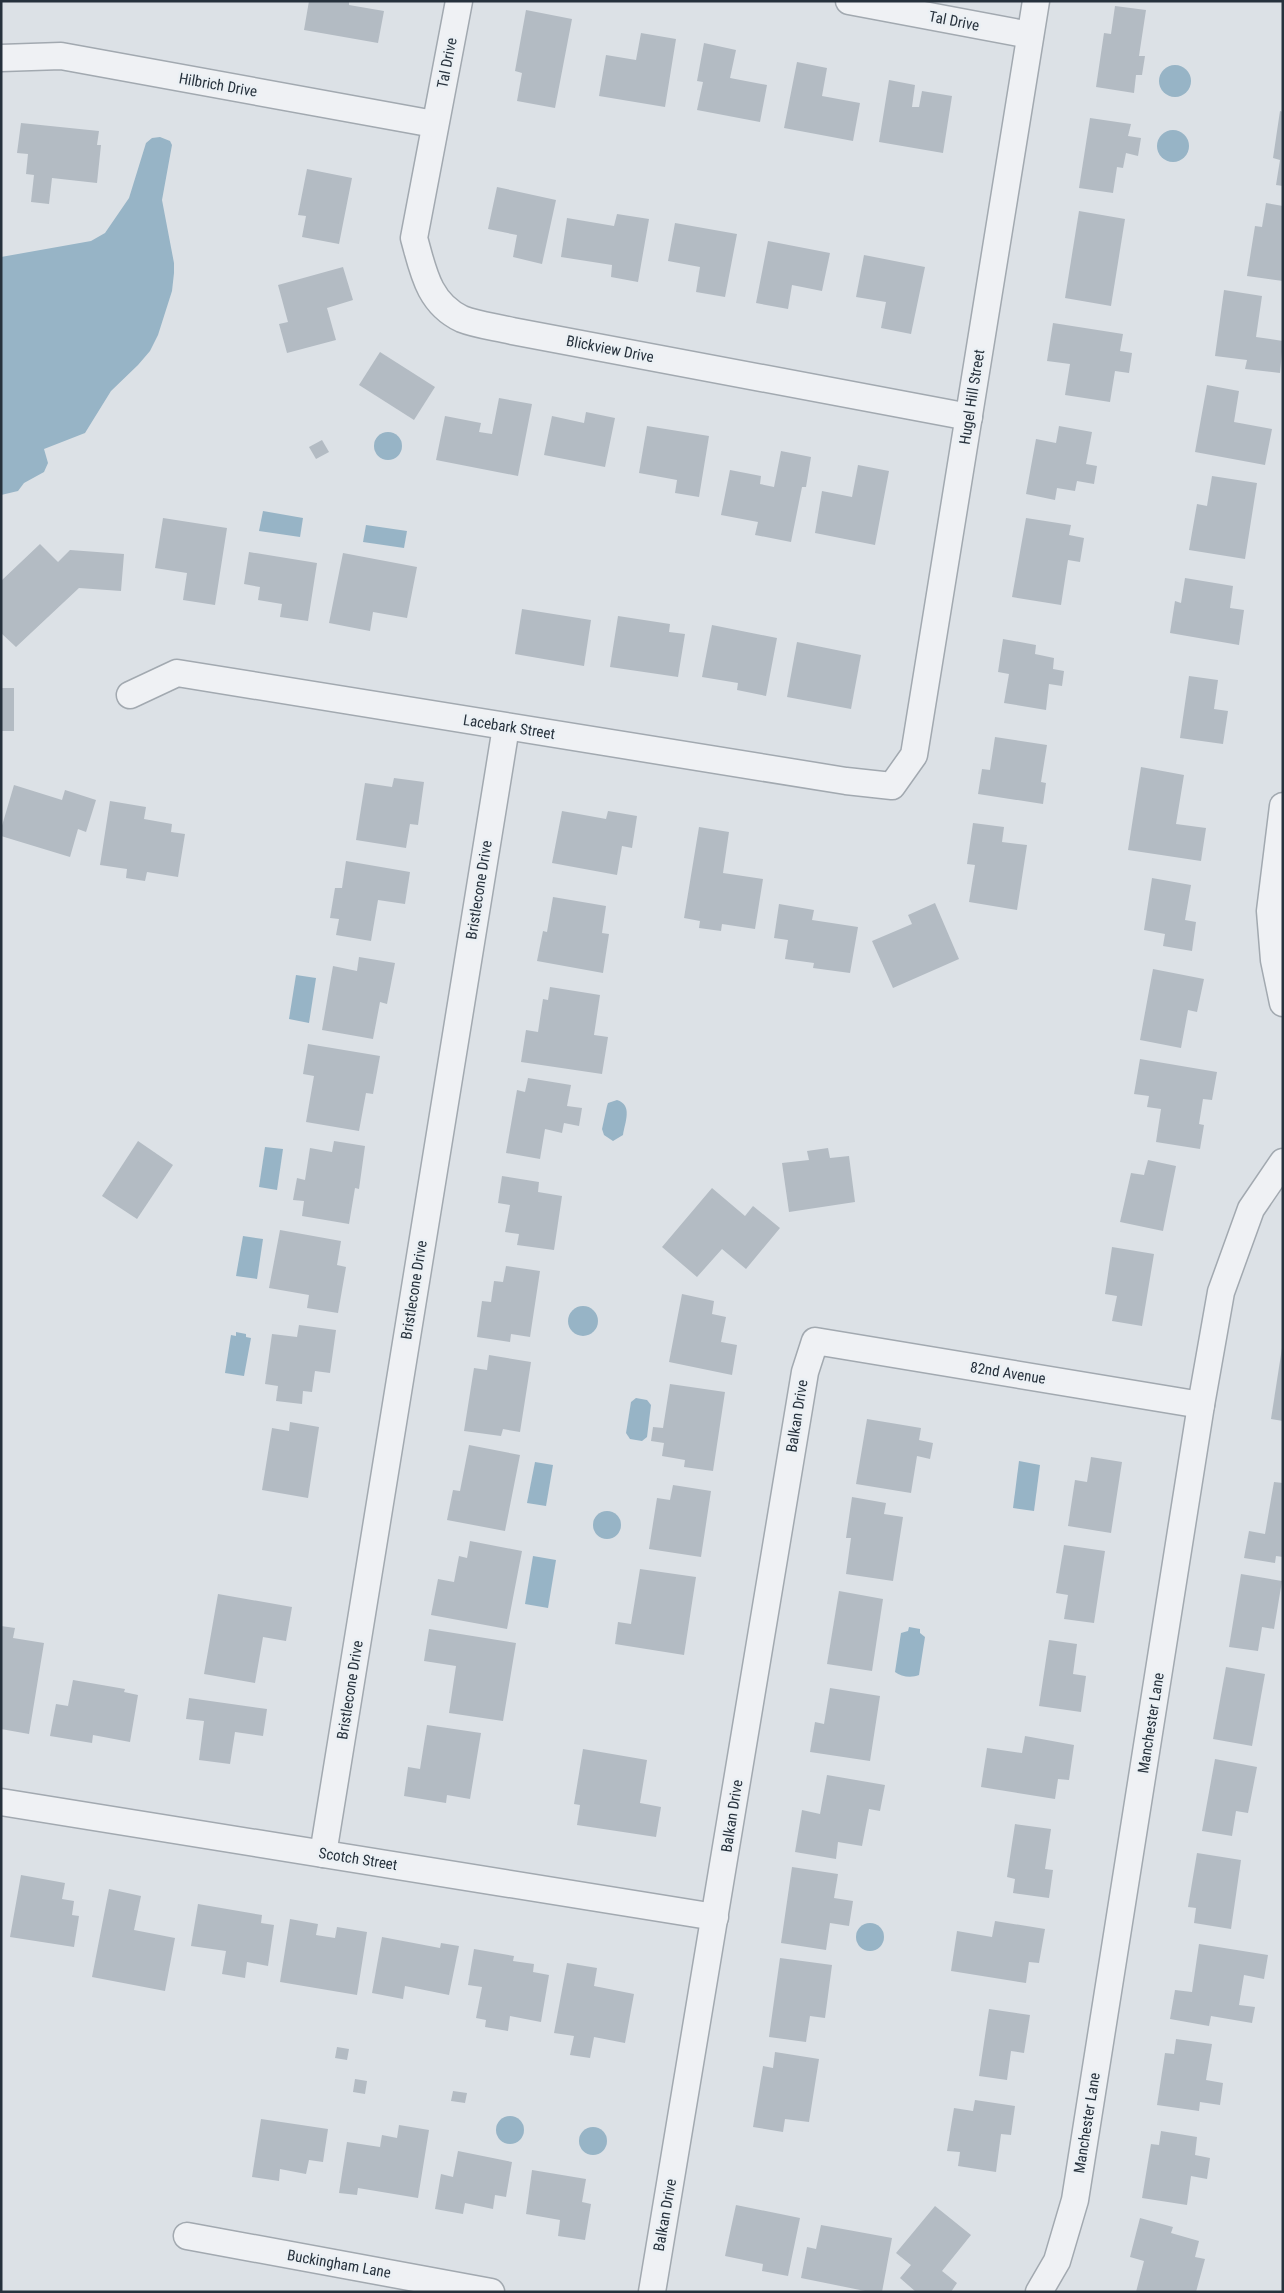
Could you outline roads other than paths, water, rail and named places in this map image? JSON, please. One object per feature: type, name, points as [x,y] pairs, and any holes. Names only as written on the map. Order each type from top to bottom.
[{"type":"street","name":"Tal Drive","points":[[434,124],[459,1]]},
{"type":"street","name":"Tal Drive","points":[[849,1],[1030,35]]},
{"type":"street","name":"Hugel Hill Street","points":[[892,786],[914,755],[1036,1]]},
{"type":"street","name":"Hilbrich Drive","points":[[1,58],[61,56],[434,124]]},
{"type":"street","name":"Blickview Drive","points":[[434,124],[414,238],[423,271],[434,298],[462,318],[512,331],[969,417]]},
{"type":"street","name":"Lacebark Street","points":[[130,695],[177,673],[846,781],[892,786]]},
{"type":"street","name":"Bristlecone Drive","points":[[323,1854],[506,727]]},
{"type":"street","points":[[1283,806],[1270,911],[1274,960],[1283,1003]]},
{"type":"street","name":"Manchester Lane","points":[[1039,2292],[1056,2261],[1075,2200],[1201,1405],[1221,1292],[1251,1209],[1283,1162]]},
{"type":"street","name":"82nd Avenue","points":[[815,1341],[1201,1405]]},
{"type":"street","name":"Balkan Drive","points":[[652,2292],[805,1372],[815,1341]]},
{"type":"street","name":"Scotch Street","points":[[1,1802],[715,1917]]},
{"type":"street","name":"Buckingham Lane","points":[[187,2236],[491,2292]]},
{"type":"water","points":[[1175,65],[1186,70],[1191,81],[1186,92],[1175,97],[1164,92],[1159,81],[1164,70]]},
{"type":"water","points":[[1173,130],[1179,131],[1184,135],[1188,140],[1188,152],[1184,157],[1179,161],[1173,162],[1167,161],[1162,157],[1158,152],[1157,146],[1158,140],[1162,135],[1167,131]]},
{"type":"water","points":[[160,137],[170,141],[172,145],[162,200],[174,263],[174,273],[172,291],[158,335],[150,351],[111,391],[85,433],[44,449],[48,463],[44,472],[24,483],[18,491],[1,495],[1,257],[91,241],[105,233],[129,198],[146,143],[152,138]]},
{"type":"water","points":[[388,432],[398,436],[402,446],[398,456],[388,460],[378,456],[374,446],[378,436]]},
{"type":"water","points":[[263,511],[303,518],[300,537],[259,531]]},
{"type":"water","points":[[366,525],[407,531],[404,548],[363,542]]},
{"type":"water","points":[[296,975],[316,978],[309,1023],[289,1019]]},
{"type":"water","points":[[617,1100],[625,1106],[627,1114],[623,1135],[613,1141],[604,1135],[602,1129],[608,1103]]},
{"type":"water","points":[[265,1147],[283,1149],[277,1190],[259,1187]]},
{"type":"water","points":[[243,1236],[263,1239],[257,1279],[236,1276]]},
{"type":"water","points":[[583,1306],[594,1310],[598,1321],[594,1332],[583,1336],[572,1332],[568,1321],[572,1310]]},
{"type":"water","points":[[236,1332],[246,1334],[246,1337],[251,1338],[244,1376],[225,1373],[231,1335],[236,1336]]},
{"type":"water","points":[[636,1398],[647,1400],[651,1405],[647,1437],[642,1441],[630,1439],[626,1433],[631,1402]]},
{"type":"water","points":[[1019,1461],[1040,1465],[1034,1511],[1013,1508]]},
{"type":"water","points":[[535,1462],[553,1465],[546,1506],[527,1503]]},
{"type":"water","points":[[607,1511],[617,1515],[621,1525],[617,1535],[607,1539],[597,1535],[593,1525],[597,1515]]},
{"type":"water","points":[[533,1556],[556,1560],[548,1608],[525,1604]]},
{"type":"water","points":[[909,1627],[920,1629],[920,1633],[925,1637],[919,1675],[910,1677],[895,1672],[901,1633],[908,1631]]},
{"type":"water","points":[[870,1923],[880,1927],[884,1937],[880,1947],[870,1951],[860,1947],[856,1937],[860,1927]]},
{"type":"water","points":[[510,2116],[520,2120],[524,2130],[520,2140],[510,2144],[500,2140],[496,2130],[500,2120]]},
{"type":"water","points":[[593,2127],[603,2131],[607,2141],[603,2151],[593,2155],[583,2151],[579,2141],[583,2131]]}]
